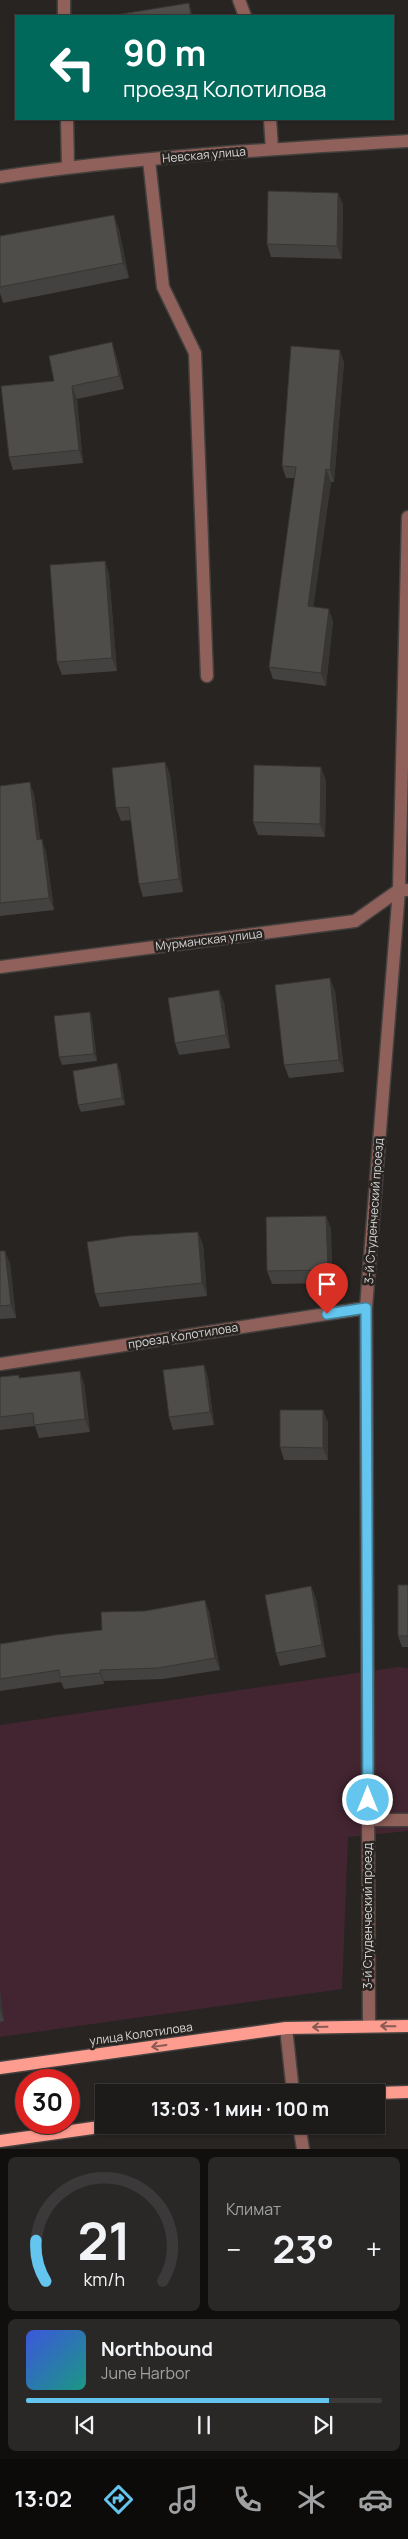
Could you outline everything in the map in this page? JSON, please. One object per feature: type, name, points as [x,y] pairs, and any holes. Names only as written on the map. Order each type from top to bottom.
[{"type":"main road","name":"улица Колотилова","points":[[0,2068],[286,2028],[408,2026]]},
{"type":"main road","points":[[385,2093],[408,2092]]},
{"type":"main road","points":[[0,2141],[95,2128]]},
{"type":"street","points":[[64,0],[64,15]]},
{"type":"street","points":[[239,0],[245,15]]},
{"type":"street","points":[[67,120],[68,167]]},
{"type":"street","points":[[270,120],[272,149]]},
{"type":"street","name":"Невская улица","points":[[0,177],[68,167],[272,149],[408,141]]},
{"type":"street","points":[[148,160],[163,286],[195,353],[207,676]]},
{"type":"street","name":"3-й Студенческий проезд","points":[[369,2026],[366,1308],[403,890],[408,517]]},
{"type":"street","name":"Мурманская улица","points":[[0,967],[355,921],[403,890]]},
{"type":"street","name":"проезд Колотилова","points":[[0,1364],[366,1308]]},
{"type":"street","points":[[368,1820],[408,1820]]},
{"type":"street","points":[[286,2028],[293,2084]]},
{"type":"street","points":[[300,2134],[303,2149]]},
{"type":"shaded area","points":[[398,1667],[408,1668],[408,1831],[348,1837],[342,1989],[0,2037],[0,1725]]},
{"type":"building","points":[[189,3],[191,15],[115,15]]},
{"type":"building","points":[[268,191],[338,193],[337,246],[267,244]]},
{"type":"building","points":[[114,215],[123,263],[0,287],[0,236]]},
{"type":"building","points":[[112,342],[119,376],[72,386],[79,450],[9,457],[1,386],[54,381],[49,356]]},
{"type":"building","points":[[291,346],[340,350],[330,470],[326,469],[308,606],[329,609],[321,673],[269,667],[296,467],[282,466]]},
{"type":"building","points":[[105,561],[112,658],[57,662],[50,565]]},
{"type":"building","points":[[165,762],[179,879],[139,884],[129,807],[116,808],[112,768]]},
{"type":"building","points":[[254,765],[321,767],[320,824],[253,822]]},
{"type":"building","points":[[30,782],[37,840],[42,839],[49,898],[0,903],[0,786]]},
{"type":"building","points":[[330,978],[339,1060],[284,1065],[275,985]]},
{"type":"building","points":[[219,990],[226,1035],[175,1043],[168,998]]},
{"type":"building","points":[[90,1012],[94,1054],[59,1057],[54,1016]]},
{"type":"building","points":[[117,1063],[122,1098],[78,1105],[73,1071]]},
{"type":"building","points":[[326,1216],[328,1270],[267,1271],[266,1217]]},
{"type":"building","points":[[198,1232],[202,1283],[95,1294],[87,1242],[127,1236]]},
{"type":"building","points":[[0,1251],[5,1251],[11,1305],[0,1306]]},
{"type":"building","points":[[204,1365],[210,1412],[169,1417],[163,1370]]},
{"type":"building","points":[[80,1371],[85,1419],[34,1425],[33,1413],[0,1417],[0,1377],[19,1375],[19,1378]]},
{"type":"building","points":[[280,1410],[323,1410],[323,1448],[280,1447]]},
{"type":"building","points":[[398,1585],[408,1585],[408,1636],[398,1636]]},
{"type":"building","points":[[311,1586],[322,1645],[276,1653],[265,1595]]},
{"type":"building","points":[[205,1600],[215,1658],[158,1668],[100,1670],[100,1673],[60,1677],[59,1670],[0,1679],[0,1644],[102,1630],[101,1612],[145,1611]]},
{"type":"route","points":[[327,1314],[366,1308],[368,1800]]}]
